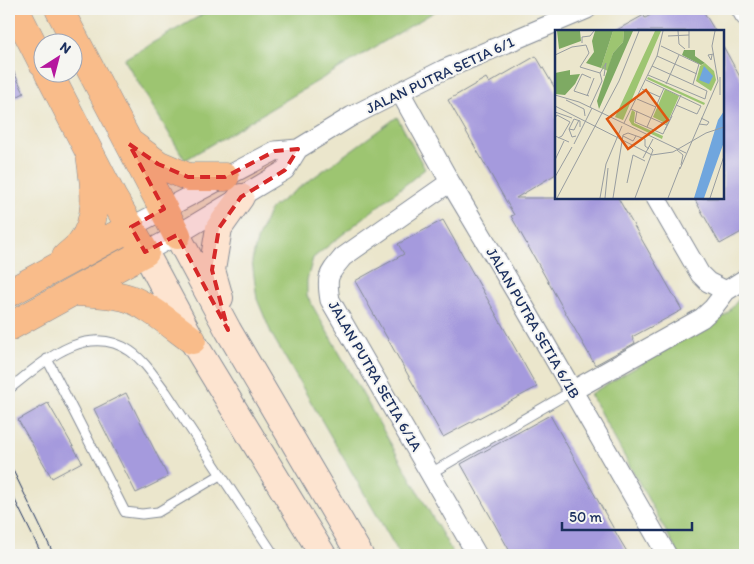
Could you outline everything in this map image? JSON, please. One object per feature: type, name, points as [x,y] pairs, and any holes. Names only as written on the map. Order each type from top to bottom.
[{"type":"main road","points":[[15,9],[32,42]]},
{"type":"main road","points":[[59,9],[228,330],[360,555]]},
{"type":"main road","points":[[53,82],[112,196],[145,252],[192,340],[323,555]]},
{"type":"main road","points":[[129,144],[158,164],[188,177],[233,187],[219,228],[212,270],[228,330]]},
{"type":"main road","points":[[52,270],[81,244],[88,230],[95,201],[90,154]]},
{"type":"main road","points":[[9,293],[131,227]]},
{"type":"main road","points":[[9,327],[145,252]]},
{"type":"main road","points":[[74,292],[125,297],[140,304],[192,340]]},
{"type":"street","name":"JALAN PUTRA SETIA 6/1","points":[[298,149],[352,116],[443,70],[558,27],[587,9]]},
{"type":"street","points":[[741,9],[745,16]]},
{"type":"street","name":"JALAN PUTRA SETIA 6/1B","points":[[400,92],[666,555]]},
{"type":"street","points":[[145,252],[178,236],[275,151],[298,149]]},
{"type":"street","points":[[131,227],[164,210],[285,170],[298,149]]},
{"type":"street","name":"JALAN PUTRA SETIA 6/1A","points":[[450,182],[343,257],[333,269],[327,282],[330,300],[477,555]]},
{"type":"street","points":[[657,199],[700,274],[708,282],[726,290]]},
{"type":"street","points":[[572,391],[702,318],[713,308],[726,290],[745,279]]},
{"type":"lane","points":[[9,389],[64,348],[91,342],[113,341],[132,352],[147,367],[166,392],[274,555]]},
{"type":"lane","points":[[48,359],[125,512],[142,514],[158,512],[220,476]]},
{"type":"lane","points":[[431,473],[572,391]]},
{"type":"highlighted area","points":[[129,144],[158,164],[188,177],[225,177],[275,151],[298,149],[285,170],[241,197],[219,228],[212,270],[228,330],[177,235],[145,252],[131,227],[164,209]]},
{"type":"green space","points":[[212,9],[439,9],[185,160],[124,59]]},
{"type":"green space","points":[[397,117],[425,169],[313,258],[307,280],[307,296],[454,555],[400,555],[272,335],[257,299],[252,261],[257,240],[270,209]]},
{"type":"green space","points":[[745,293],[745,555],[679,555],[590,394],[726,315]]},
{"type":"building","points":[[662,9],[702,9],[714,30],[617,30],[644,15],[645,18]]},
{"type":"building","points":[[724,48],[745,86],[745,230],[720,244],[695,199],[724,199]]},
{"type":"building","points":[[536,56],[555,88],[555,175],[516,198],[619,199],[682,310],[632,337],[635,343],[595,365],[511,216],[514,215],[448,100],[486,78],[489,83]]},
{"type":"building","points":[[9,62],[24,93],[9,101]]},
{"type":"building","points":[[443,220],[537,387],[443,437],[355,281],[404,254],[398,244]]},
{"type":"building","points":[[126,393],[168,477],[136,493],[94,409]]},
{"type":"building","points":[[48,403],[82,462],[52,478],[18,420]]},
{"type":"building","points":[[550,415],[629,555],[512,555],[461,464]]},
{"type":"tram line","points":[[9,462],[54,555]]},
{"type":"tram line","points":[[9,488],[42,555]]}]
